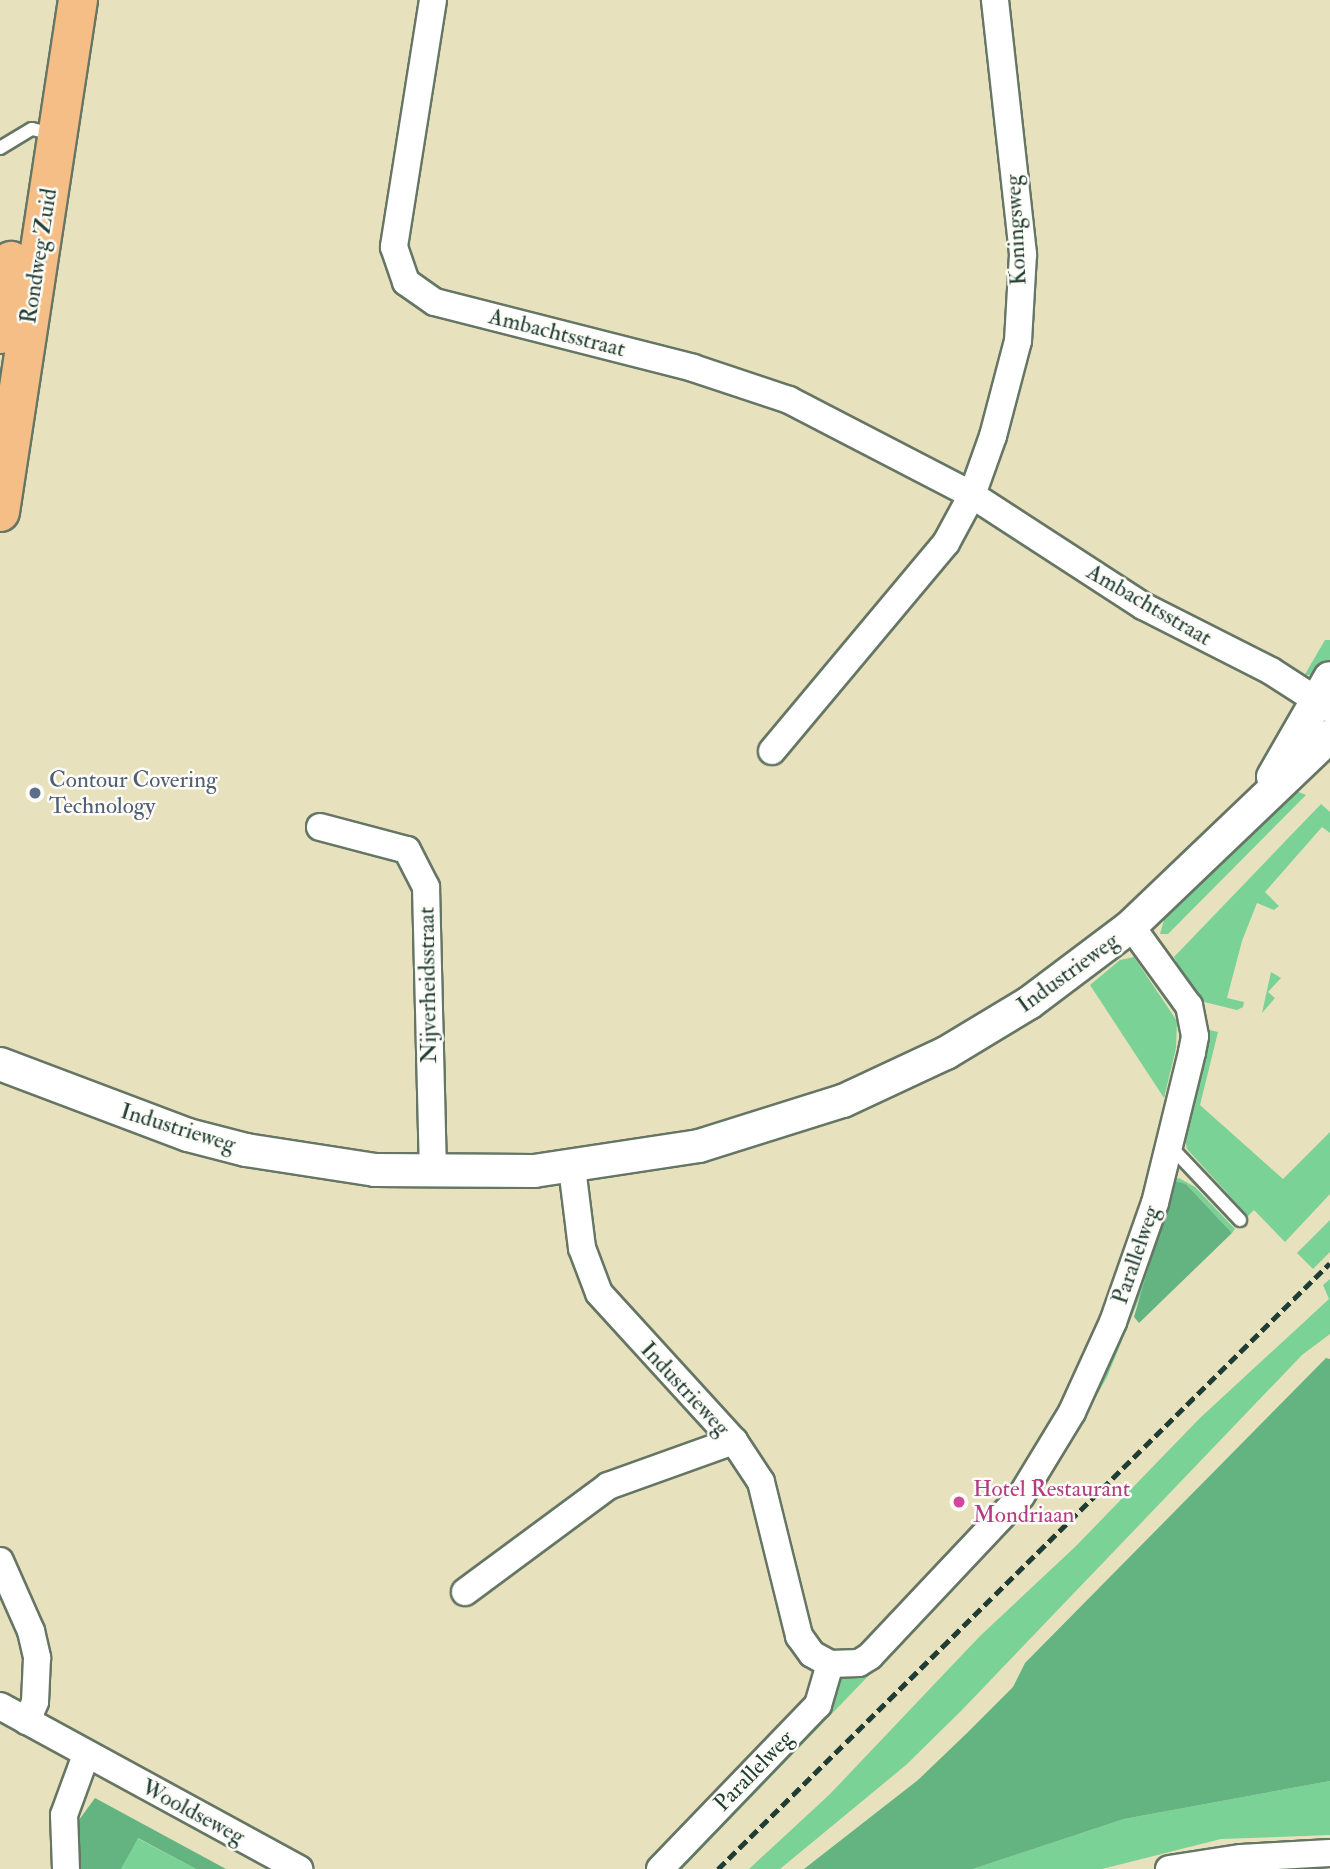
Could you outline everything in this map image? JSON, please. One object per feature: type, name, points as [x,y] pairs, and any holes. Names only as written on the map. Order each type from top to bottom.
[{"type":"main road","name":"Rondweg Zuid","points":[[0,512],[7,333],[30,137],[52,0]]},
{"type":"main road","name":"Rondweg Zuid","points":[[30,137],[78,0]]},
{"type":"street","name":"Ambachtsstraat","points":[[433,0],[394,247],[406,282],[435,302],[693,368],[789,401],[972,495],[1143,606],[1326,695]]},
{"type":"street","name":"Koningsweg","points":[[972,495],[993,436],[1017,341],[1023,254],[995,0]]},
{"type":"street","points":[[772,751],[915,583],[946,543],[972,495]]},
{"type":"street","points":[[1256,803],[1326,695]]},
{"type":"street","points":[[1131,926],[1256,803],[1330,736]]},
{"type":"street","name":"Nijverheidsstraat","points":[[320,827],[407,850],[426,887],[433,1173]]},
{"type":"street","name":"Parallelweg","points":[[660,1869],[818,1705],[830,1664],[859,1663],[870,1656],[1028,1485],[1072,1412],[1113,1322],[1170,1145],[1192,1052],[1192,1020],[1182,995],[1131,926]]},
{"type":"street","name":"Industrieweg","points":[[0,1064],[136,1117],[246,1150],[374,1170],[433,1173],[572,1168],[722,1140],[843,1101],[985,1031],[1131,926]]},
{"type":"street","name":"Industrieweg","points":[[466,1592],[608,1486],[734,1441],[599,1293],[582,1248],[572,1168]]},
{"type":"street","points":[[734,1441],[761,1482],[799,1636],[812,1654],[830,1664]]},
{"type":"street","points":[[0,1561],[31,1631],[37,1658],[36,1692],[27,1721]]},
{"type":"street","name":"Wooldseweg","points":[[0,1706],[299,1869]]},
{"type":"street","points":[[66,1869],[64,1815],[86,1755]]},
{"type":"street","points":[[1169,1869],[1241,1858],[1330,1853]]},
{"type":"lane","points":[[1170,1145],[1240,1220]]},
{"type":"green space","points":[[1325,640],[1330,640],[1330,664],[1318,673],[1304,676]]},
{"type":"green space","points":[[1289,788],[1306,795],[1168,934],[1160,934],[1166,913]]},
{"type":"green space","points":[[1321,804],[1330,812],[1330,833],[1322,827],[1265,892],[1279,906],[1274,910],[1257,903],[1242,941],[1227,998],[1244,1002],[1243,1007],[1237,1010],[1196,1000],[1174,957]]},
{"type":"green space","points":[[1134,957],[1177,1021],[1176,1048],[1164,1098],[1090,985],[1120,960]]},
{"type":"green space","points":[[1271,972],[1281,978],[1268,992],[1275,998],[1262,1013]]},
{"type":"green space","points":[[1206,1029],[1218,1032],[1200,1105],[1283,1179],[1330,1132],[1330,1194],[1285,1242],[1254,1210],[1248,1216],[1187,1149],[1184,1136]]},
{"type":"green space","points":[[1179,1178],[1195,1187],[1235,1229],[1232,1233],[1186,1184],[1107,1377],[1073,1438],[1013,1526],[682,1869],[679,1869],[733,1813],[733,1804],[822,1722],[838,1678],[957,1583],[1009,1529],[1169,1183]]},
{"type":"green space","points":[[1174,1181],[1186,1184],[1232,1233],[1139,1323],[1134,1317]]},
{"type":"green space","points":[[1330,1220],[1330,1252],[1313,1269],[1297,1253]]},
{"type":"green space","points":[[1330,1279],[1330,1334],[1302,1355],[962,1710],[906,1765],[780,1869],[749,1869],[830,1794],[980,1636],[1076,1546],[1200,1418],[1329,1299],[1323,1285]]},
{"type":"green space","points":[[1326,1358],[1330,1359],[1330,1781],[1124,1819],[973,1869],[804,1869],[918,1780],[967,1733],[1013,1687],[1025,1663]]},
{"type":"green space","points":[[1330,1781],[1330,1835],[1221,1839],[1102,1869],[973,1869],[1124,1819]]},
{"type":"green space","points":[[95,1798],[226,1869],[196,1869],[138,1838],[121,1869],[80,1869],[76,1824]]},
{"type":"green space","points":[[137,1838],[196,1869],[121,1869]]},
{"type":"railway","points":[[718,1869],[1330,1263]]},
{"type":"place","name":"Contour Covering Technology","points":[[35,793]]},
{"type":"place","name":"Hotel Restaurant Mondriaan","points":[[959,1502]]}]
